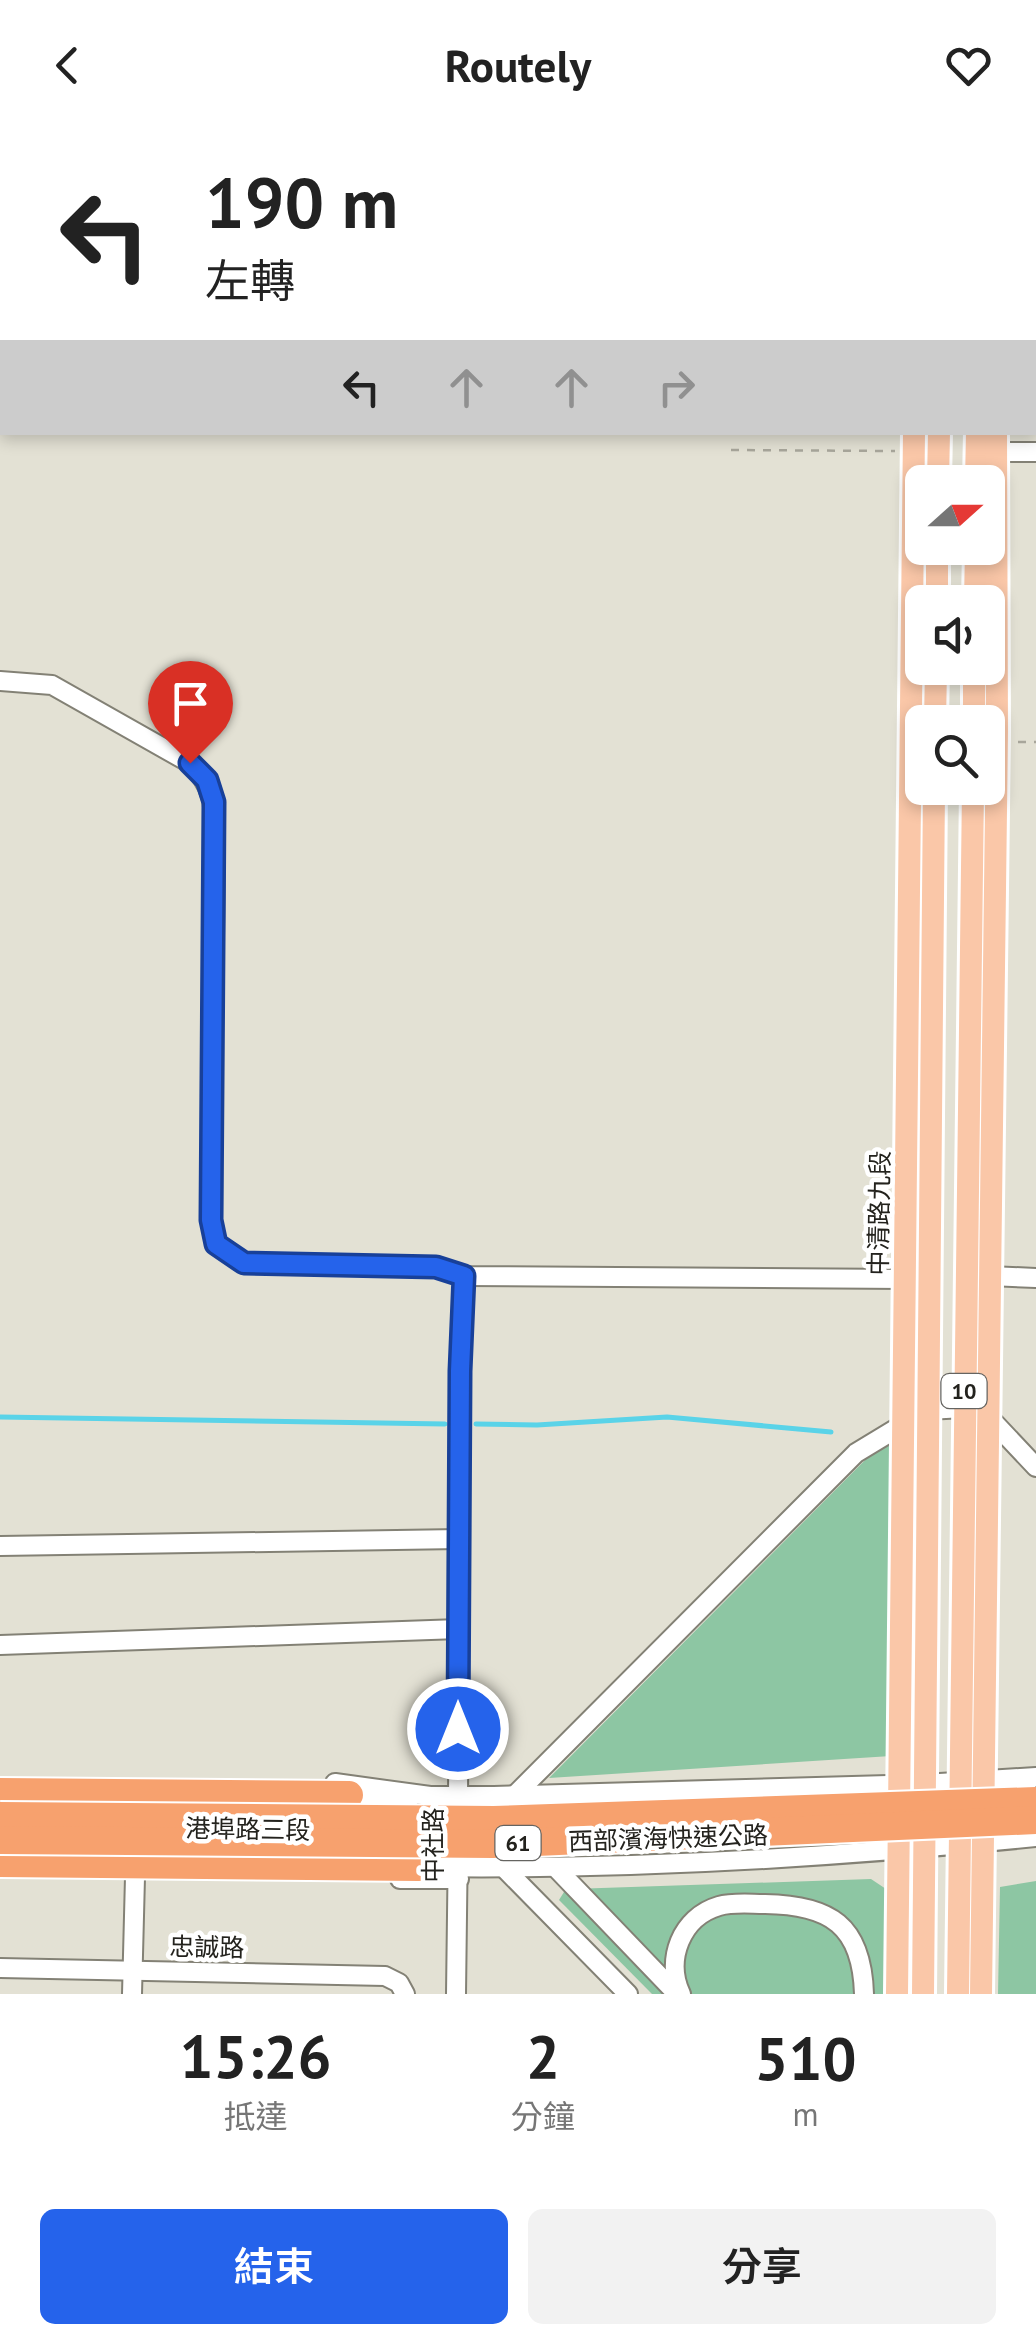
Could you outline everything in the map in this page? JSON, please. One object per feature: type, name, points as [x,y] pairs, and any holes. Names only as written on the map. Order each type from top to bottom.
[{"type":"highway","points":[[0,1792],[349,1795]]},
{"type":"highway","name":"西部濱海快速公路","points":[[0,1816],[494,1820],[1036,1800]]},
{"type":"highway","name":"西部濱海快速公路","points":[[0,1840],[493,1844],[1036,1820]]},
{"type":"highway","points":[[0,1863],[419,1867]]},
{"type":"main road","points":[[938,435],[938,465]]},
{"type":"main road","points":[[976,465],[977,435]]},
{"type":"main road","name":"中清路九段","points":[[898,1994],[914,442]]},
{"type":"main road","points":[[975,1411],[990,1276],[996,442]]},
{"type":"main road","name":"中清路九段","points":[[923,1994],[934,805]]},
{"type":"main road","name":"10","points":[[958,1994],[958,1845],[970,1782],[975,1411],[973,805]]},
{"type":"main road","points":[[970,1782],[982,1843],[982,1994]]},
{"type":"street","points":[[996,442],[1036,452]]},
{"type":"street","points":[[0,681],[52,685],[190,763],[207,780],[214,802],[215,840],[211,1220],[216,1244],[244,1263],[436,1267],[464,1276],[906,1278]]},
{"type":"street","name":"中社路","points":[[456,1994],[464,1276]]},
{"type":"street","points":[[990,1276],[1036,1278]]},
{"type":"street","points":[[514,1796],[856,1453],[927,1410],[975,1411],[1036,1466]]},
{"type":"street","points":[[0,1546],[459,1539]]},
{"type":"street","points":[[0,1645],[459,1630]]},
{"type":"street","name":"港埠路三段","points":[[349,1795],[514,1796],[1036,1777]]},
{"type":"street","name":"港埠路三段","points":[[0,1780],[348,1783],[430,1796]]},
{"type":"street","name":"港埠路三段","points":[[0,1804],[349,1807],[430,1796]]},
{"type":"street","name":"港埠路三段","points":[[419,1867],[556,1868],[924,1849],[1036,1837]]},
{"type":"street","name":"港埠路三段","points":[[0,1852],[458,1868]]},
{"type":"street","name":"港埠路三段","points":[[0,1876],[458,1868]]},
{"type":"street","points":[[556,1868],[679,1994]]},
{"type":"street","points":[[499,1869],[628,1994]]},
{"type":"street","points":[[132,1994],[135,1876]]},
{"type":"street","points":[[679,1994],[674,1958],[690,1925],[717,1906],[775,1904],[804,1906],[838,1924],[860,1958],[864,1994]]},
{"type":"street","name":"忠誠路","points":[[0,1968],[385,1976],[399,1983],[405,1994]]},
{"type":"path","points":[[731,450],[914,442]]},
{"type":"green space","points":[[893,1432],[891,1756],[549,1778]]},
{"type":"green space","points":[[871,1879],[886,1889],[884,1994],[652,1994],[559,1900],[572,1889]]},
{"type":"green space","points":[[1036,1881],[1036,1994],[998,1994],[1000,1887]]},
{"type":"waterway","points":[[0,1417],[445,1424]]},
{"type":"waterway","points":[[476,1424],[537,1425],[667,1417],[831,1432]]},
{"type":"route","points":[[190,763],[207,780],[214,802],[211,1220],[216,1244],[244,1263],[436,1267],[464,1276],[458,1729]]}]
